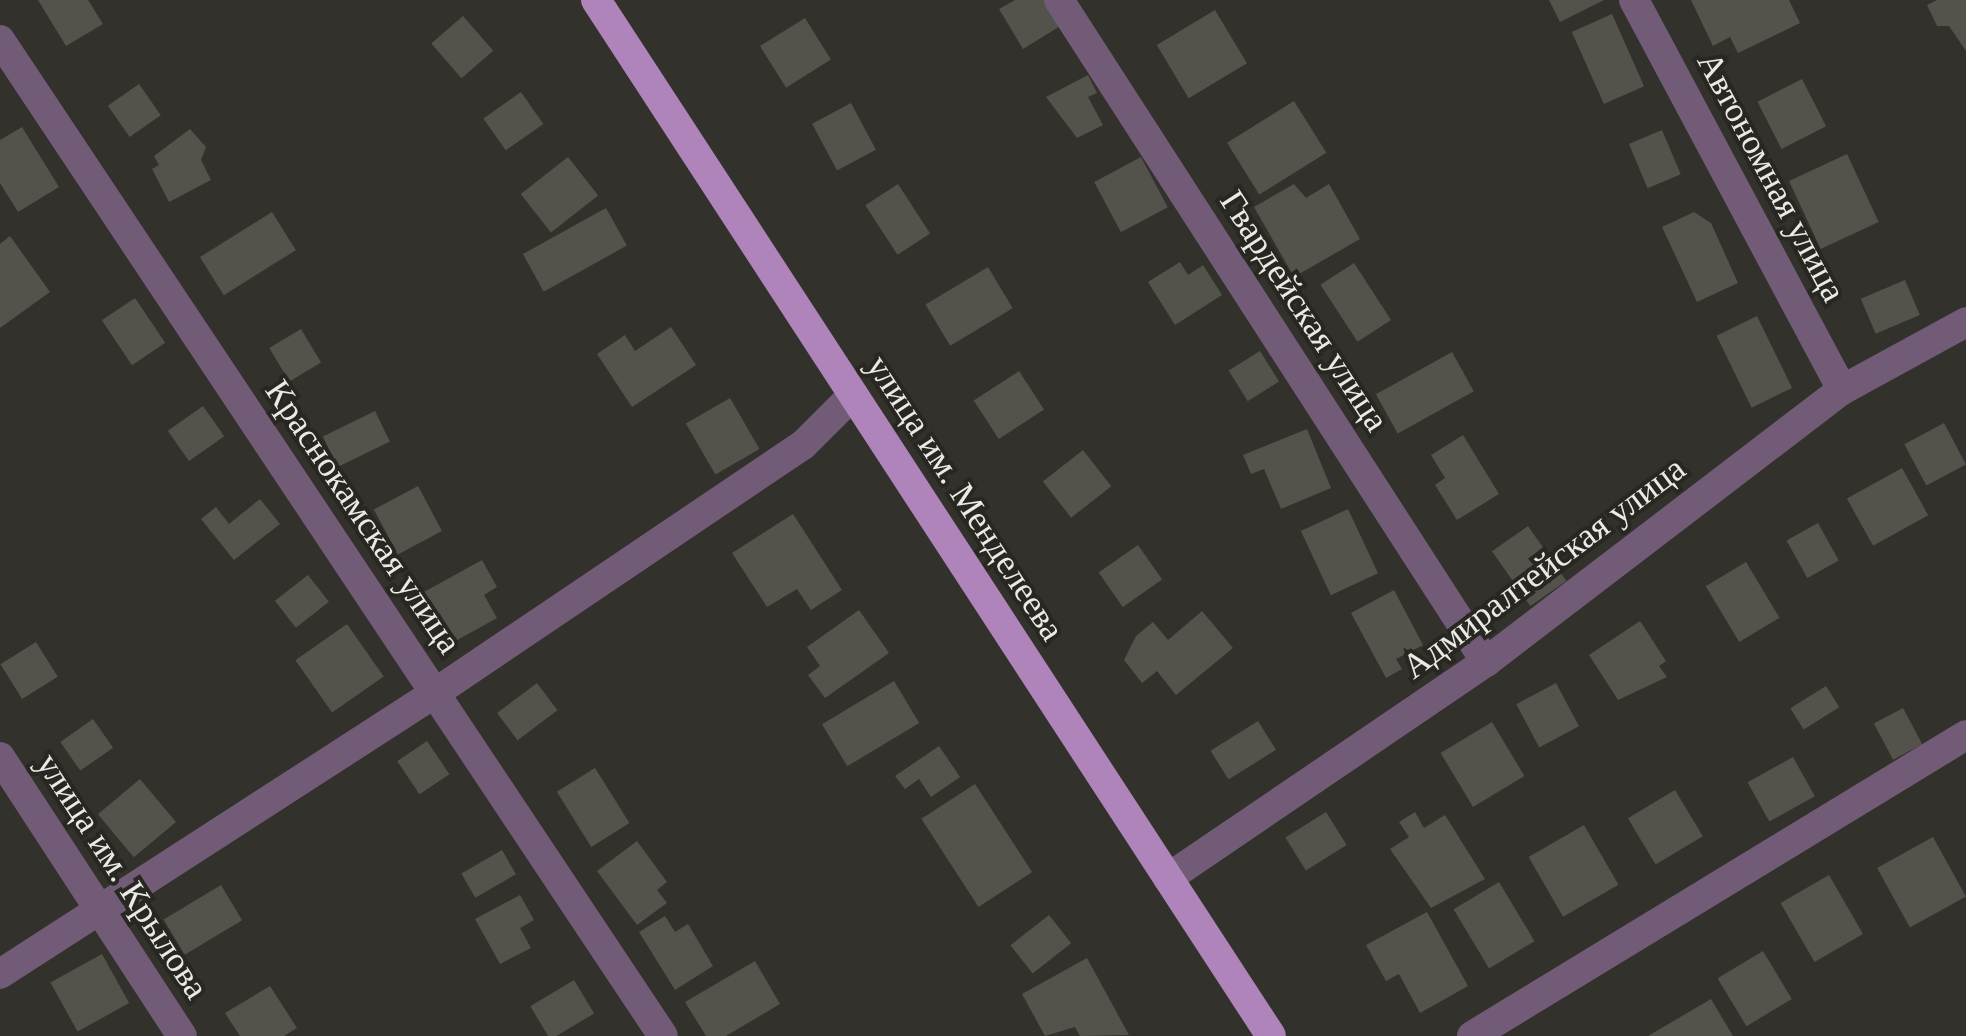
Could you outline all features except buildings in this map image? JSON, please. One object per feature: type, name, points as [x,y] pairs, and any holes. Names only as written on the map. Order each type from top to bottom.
[{"type":"main road","name":"улица им. Менделеева","points":[[596,0],[1271,1036]]},
{"type":"street","name":"Гвардейская улица","points":[[1059,0],[1486,662]]},
{"type":"street","name":"Автономная улица","points":[[1634,0],[1842,390]]},
{"type":"street","name":"Краснокамская улица","points":[[0,40],[663,1036]]},
{"type":"street","name":"Адмиралтейская улица","points":[[1168,878],[1486,662],[1842,390],[1966,322]]},
{"type":"street","points":[[0,974],[103,912],[802,445],[853,394]]},
{"type":"street","points":[[1472,1036],[1966,736]]},
{"type":"street","name":"улица им. Крылова","points":[[0,757],[182,1036]]}]
